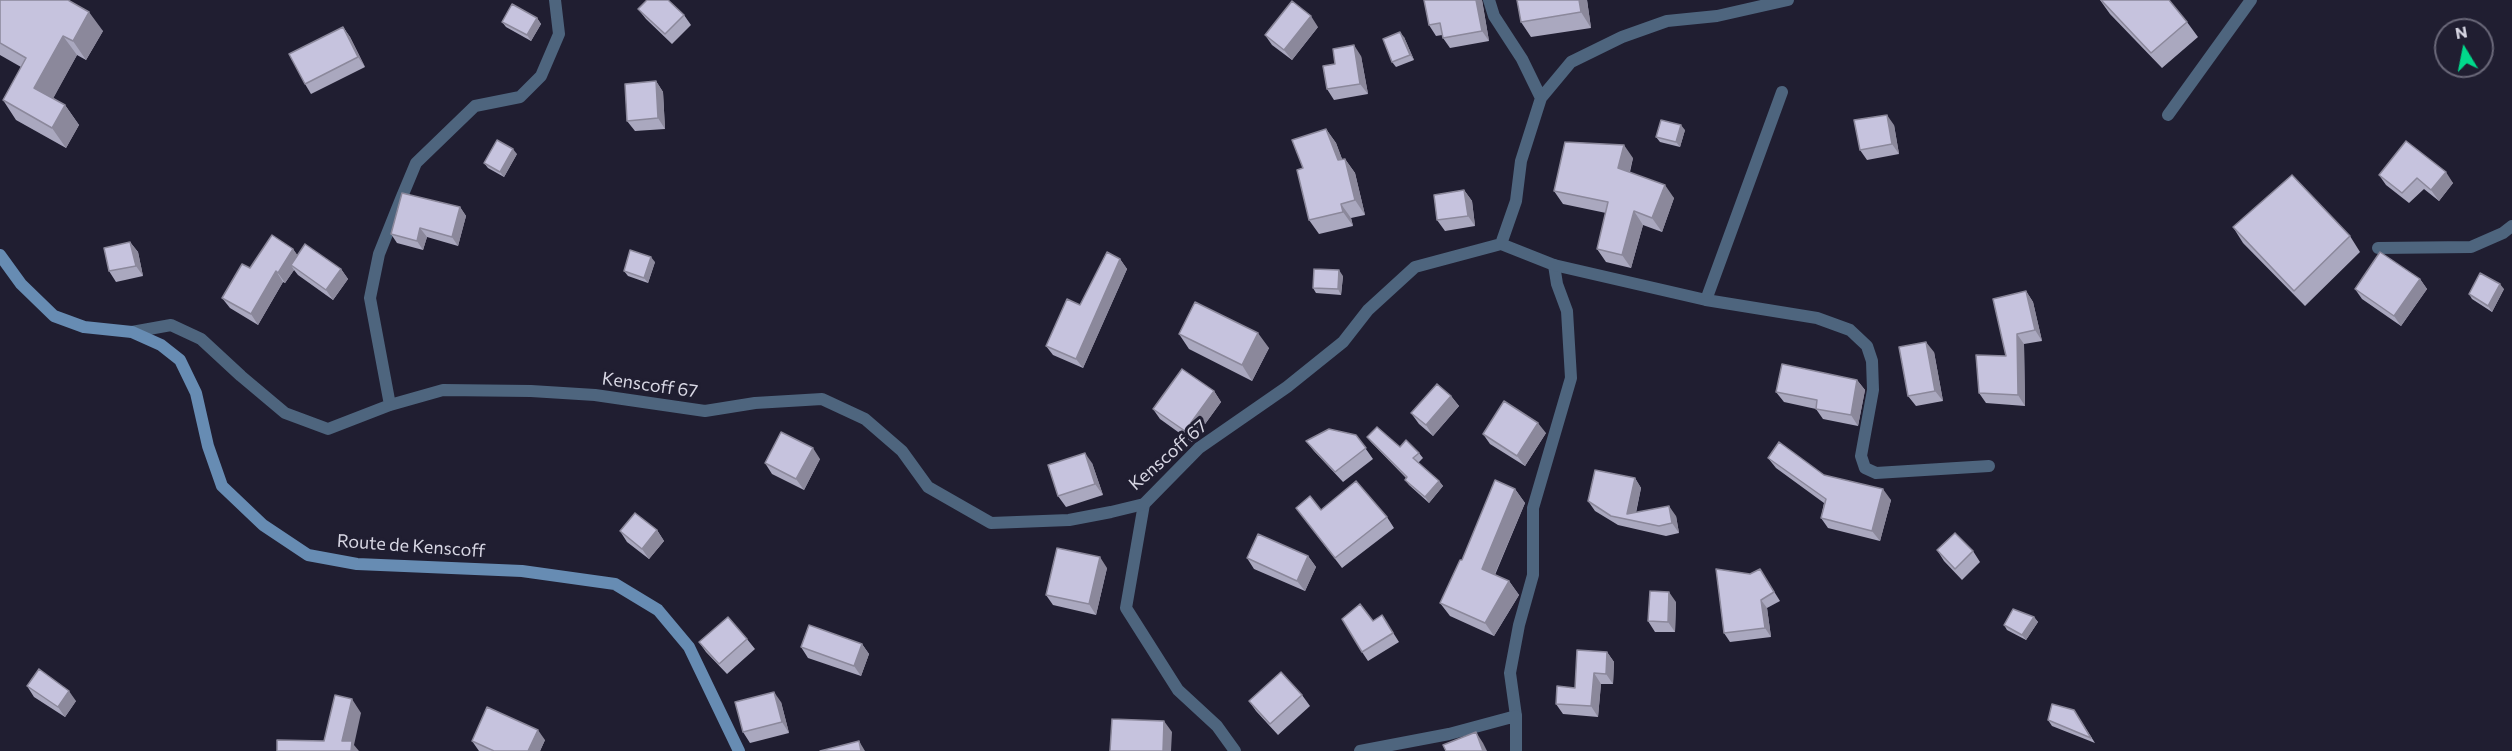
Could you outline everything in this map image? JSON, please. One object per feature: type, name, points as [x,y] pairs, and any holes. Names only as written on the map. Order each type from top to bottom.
[{"type":"main road","name":"Route de Kenscoff","points":[[0,255],[21,284],[54,316],[84,327],[132,332],[161,345],[180,360],[196,393],[208,446],[222,486],[263,525],[308,555],[357,564],[522,571],[615,584],[658,610],[689,646],[739,751]]},
{"type":"street","points":[[390,405],[370,298],[379,254],[401,199],[416,163],[475,106],[520,97],[541,76],[559,34],[555,0]]},
{"type":"street","points":[[1490,0],[1494,16],[1522,59],[1541,98]]},
{"type":"street","points":[[1788,0],[1717,16],[1667,21],[1622,37],[1571,62],[1541,98],[1521,161],[1516,201],[1501,244],[1554,265],[1706,300],[1817,318],[1850,330],[1867,346],[1872,361],[1874,390],[1861,456],[1865,468],[1876,473],[1989,466]]},
{"type":"street","points":[[2168,115],[2251,0]]},
{"type":"street","points":[[1706,300],[1782,92]]},
{"type":"street","points":[[2378,248],[2471,247],[2503,233],[2512,226]]},
{"type":"street","name":"Kenscoff 67","points":[[132,332],[171,325],[201,339],[285,413],[328,429],[390,405],[443,390],[531,391],[595,395],[705,411],[755,403],[822,399],[865,418],[902,451],[928,487],[991,523],[1069,520],[1144,504],[1199,448],[1287,387],[1343,342],[1368,310],[1415,267],[1501,244]]},
{"type":"street","points":[[1516,751],[1516,716],[1510,673],[1519,625],[1533,575],[1533,508],[1571,378],[1567,311],[1557,284],[1554,265]]},
{"type":"street","points":[[1144,504],[1126,608],[1179,690],[1217,726],[1235,751]]},
{"type":"street","points":[[1360,751],[1449,734],[1516,716]]},
{"type":"building","points":[[0,0],[68,0],[89,12],[73,41],[63,36],[34,88],[65,105],[52,128],[3,100],[26,58],[0,43]]},
{"type":"building","points":[[647,0],[668,0],[684,15],[665,34],[638,9]]},
{"type":"building","points":[[1424,0],[1476,0],[1482,31],[1443,38],[1440,23],[1429,25]]},
{"type":"building","points":[[1517,0],[1579,0],[1581,12],[1521,22]]},
{"type":"building","points":[[2101,0],[2169,0],[2187,22],[2151,53]]},
{"type":"building","points":[[1292,1],[1311,16],[1284,50],[1265,35]]},
{"type":"building","points":[[512,4],[537,18],[527,35],[502,22]]},
{"type":"building","points":[[343,27],[358,57],[305,84],[289,54]]},
{"type":"building","points":[[1400,32],[1410,55],[1392,62],[1383,39]]},
{"type":"building","points":[[1354,45],[1360,84],[1327,89],[1323,66],[1335,64],[1333,49]]},
{"type":"building","points":[[656,81],[658,118],[627,121],[625,84]]},
{"type":"building","points":[[1887,115],[1892,144],[1860,150],[1854,120]]},
{"type":"building","points":[[1661,120],[1681,125],[1676,142],[1656,137]]},
{"type":"building","points":[[1326,129],[1338,160],[1345,159],[1355,200],[1341,204],[1343,212],[1309,220],[1297,170],[1303,168],[1292,140]]},
{"type":"building","points":[[497,140],[513,149],[500,172],[484,163]]},
{"type":"building","points":[[2406,141],[2446,172],[2431,190],[2417,178],[2402,193],[2379,175]]},
{"type":"building","points":[[1565,142],[1624,145],[1618,168],[1665,185],[1652,218],[1634,211],[1622,255],[1597,249],[1608,202],[1554,191]]},
{"type":"building","points":[[2292,175],[2350,236],[2294,291],[2233,227]]},
{"type":"building","points":[[1464,190],[1468,216],[1437,220],[1434,195]]},
{"type":"building","points":[[402,193],[460,207],[452,237],[420,228],[417,241],[391,234]]},
{"type":"building","points":[[272,235],[293,249],[278,273],[276,271],[251,314],[222,298],[242,264],[250,268]]},
{"type":"building","points":[[130,242],[136,266],[109,271],[104,248]]},
{"type":"building","points":[[305,244],[341,269],[326,290],[291,265]]},
{"type":"building","points":[[630,250],[651,257],[644,278],[624,271]]},
{"type":"building","points":[[1107,252],[1120,259],[1076,359],[1046,346],[1067,299],[1080,305]]},
{"type":"building","points":[[2380,252],[2420,279],[2394,316],[2355,289]]},
{"type":"building","points":[[1314,269],[1339,270],[1338,289],[1313,288]]},
{"type":"building","points":[[2480,273],[2500,284],[2488,306],[2469,294]]},
{"type":"building","points":[[2026,291],[2035,330],[2017,334],[2018,395],[1979,393],[1976,355],[2006,356],[1993,299]]},
{"type":"building","points":[[1195,302],[1258,333],[1242,365],[1179,334]]},
{"type":"building","points":[[1926,342],[1935,391],[1908,396],[1899,347]]},
{"type":"building","points":[[1782,364],[1857,380],[1851,415],[1816,409],[1817,400],[1776,392]]},
{"type":"building","points":[[1182,369],[1214,391],[1185,431],[1153,409]]},
{"type":"building","points":[[1437,384],[1451,396],[1426,425],[1411,413]]},
{"type":"building","points":[[1504,401],[1538,423],[1517,456],[1483,434]]},
{"type":"building","points":[[1377,427],[1400,447],[1406,440],[1419,453],[1413,458],[1439,481],[1425,497],[1405,480],[1407,477],[1367,437]]},
{"type":"building","points":[[1329,429],[1356,435],[1366,448],[1335,472],[1306,441]]},
{"type":"building","points":[[781,432],[813,448],[796,479],[765,463]]},
{"type":"building","points":[[1779,442],[1824,475],[1883,489],[1872,531],[1821,518],[1826,499],[1768,458]]},
{"type":"building","points":[[1085,453],[1095,484],[1058,496],[1048,465]]},
{"type":"building","points":[[1595,470],[1635,478],[1627,514],[1669,506],[1672,523],[1659,526],[1611,516],[1588,501]]},
{"type":"building","points":[[1495,480],[1515,489],[1482,569],[1509,581],[1485,623],[1440,603],[1462,560]]},
{"type":"building","points":[[1356,481],[1387,517],[1335,558],[1296,508],[1310,496],[1321,510]]},
{"type":"building","points":[[635,513],[657,530],[642,549],[620,531]]},
{"type":"building","points":[[1955,533],[1973,551],[1955,569],[1937,550]]},
{"type":"building","points":[[1258,534],[1308,556],[1297,581],[1247,558]]},
{"type":"building","points":[[1057,548],[1100,557],[1089,604],[1046,595]]},
{"type":"building","points":[[1716,569],[1750,574],[1760,569],[1774,592],[1761,600],[1765,628],[1724,633]]},
{"type":"building","points":[[1650,591],[1669,592],[1668,622],[1648,621]]},
{"type":"building","points":[[1360,604],[1373,621],[1382,615],[1393,633],[1362,652],[1342,619]]},
{"type":"building","points":[[2013,609],[2034,617],[2022,635],[2004,625]]},
{"type":"building","points":[[728,617],[747,639],[719,664],[699,642]]},
{"type":"building","points":[[809,625],[862,644],[854,666],[801,647]]},
{"type":"building","points":[[1577,650],[1607,652],[1606,674],[1594,673],[1591,706],[1556,704],[1557,686],[1575,688]]},
{"type":"building","points":[[39,669],[69,691],[58,707],[27,686]]},
{"type":"building","points":[[1281,672],[1302,695],[1270,724],[1249,701]]},
{"type":"building","points":[[774,692],[782,722],[743,732],[735,702]]},
{"type":"building","points":[[335,695],[352,699],[342,741],[352,741],[351,751],[277,751],[277,740],[324,741]]},
{"type":"building","points":[[2052,704],[2074,710],[2091,738],[2048,720]]},
{"type":"building","points":[[487,707],[538,730],[528,751],[494,751],[472,741]]},
{"type":"building","points":[[1112,719],[1164,721],[1163,751],[1110,751]]},
{"type":"building","points":[[1476,732],[1483,751],[1446,751],[1443,745]]},
{"type":"building","points":[[859,741],[861,751],[820,751]]}]
